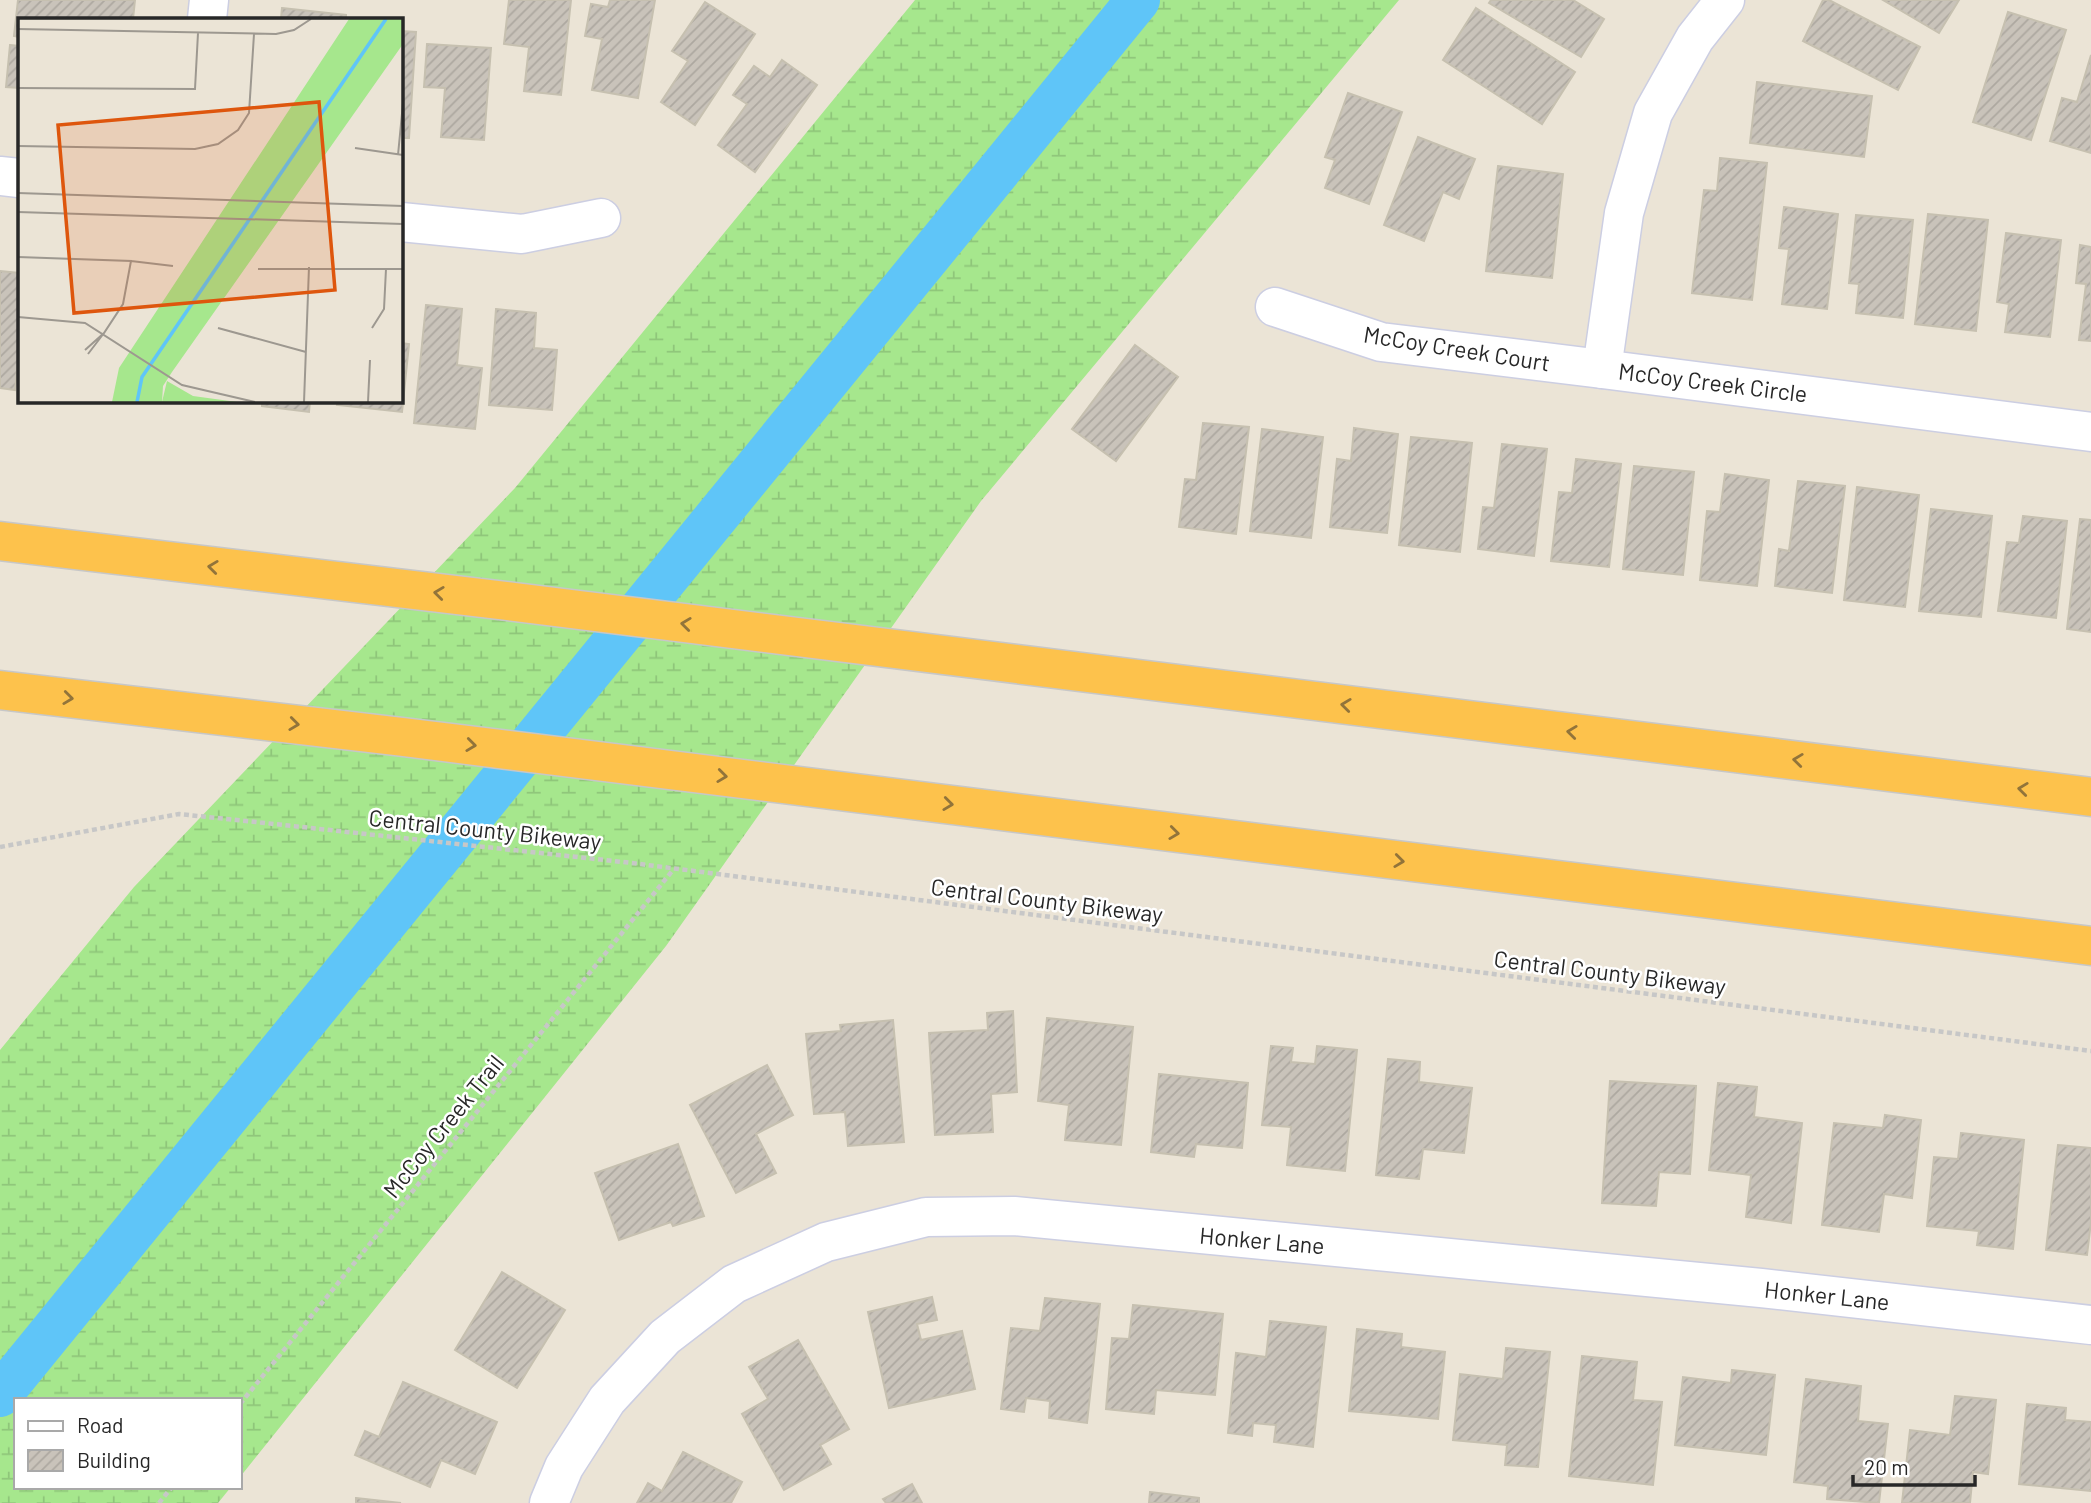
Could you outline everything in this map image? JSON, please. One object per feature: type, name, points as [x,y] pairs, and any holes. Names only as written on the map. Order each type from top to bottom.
[{"type":"highway","points":[[0,541],[2091,797]]},
{"type":"highway","points":[[0,690],[403,737],[2091,946]]},
{"type":"street","points":[[207,18],[209,0]]},
{"type":"street","name":"McCoy Creek Circle","points":[[1725,0],[1695,38],[1653,113],[1624,213],[1602,369],[1691,378],[2091,432]]},
{"type":"street","points":[[0,176],[18,178]]},
{"type":"street","points":[[402,222],[523,234],[601,218]]},
{"type":"street","name":"McCoy Creek Court","points":[[1275,307],[1381,342],[1602,369]]},
{"type":"street","name":"Honker Lane","points":[[549,1503],[564,1467],[607,1400],[665,1337],[714,1299],[734,1284],[826,1241],[926,1217],[1028,1217],[1761,1288],[2091,1325]]},
{"type":"path","name":"Central County Bikeway","points":[[0,847],[179,814],[632,863],[2091,1051]]},
{"type":"path","name":"McCoy Creek Trail","points":[[242,1402],[674,869]]},
{"type":"path","points":[[159,1503],[170,1489]]},
{"type":"green space","points":[[915,0],[1399,0],[981,501],[666,946],[242,1475],[242,1398],[14,1398],[14,1489],[229,1489],[218,1503],[0,1503],[0,1050],[134,887],[515,488]]},
{"type":"building","points":[[18,0],[135,0],[133,18],[18,18],[18,37],[14,36]]},
{"type":"building","points":[[509,0],[571,0],[561,95],[524,91],[529,47],[504,44]]},
{"type":"building","points":[[610,0],[655,0],[638,98],[592,90],[602,39],[585,36],[591,4],[608,7]]},
{"type":"building","points":[[1491,0],[1573,0],[1604,19],[1581,57],[1489,3]]},
{"type":"building","points":[[1823,0],[1829,0],[1920,47],[1898,90],[1803,41]]},
{"type":"building","points":[[1883,0],[1959,0],[1939,33]]},
{"type":"building","points":[[705,2],[755,34],[695,125],[661,102],[688,61],[672,51]]},
{"type":"building","points":[[282,8],[346,15],[346,18],[281,18]]},
{"type":"building","points":[[1476,8],[1575,72],[1542,124],[1443,60]]},
{"type":"building","points":[[2008,12],[2066,30],[2031,140],[1973,122]]},
{"type":"building","points":[[402,31],[416,32],[409,138],[402,138]]},
{"type":"building","points":[[427,44],[491,48],[484,140],[441,137],[445,88],[424,87]]},
{"type":"building","points":[[10,45],[18,46],[18,88],[6,87]]},
{"type":"building","points":[[2091,55],[2091,153],[2050,141],[2062,98],[2077,102]]},
{"type":"building","points":[[782,60],[817,85],[755,172],[718,145],[747,104],[733,95],[754,66],[770,77]]},
{"type":"building","points":[[1757,82],[1872,96],[1864,157],[1750,143]]},
{"type":"building","points":[[1348,93],[1402,112],[1369,204],[1325,188],[1335,160],[1325,157]]},
{"type":"building","points":[[1418,137],[1475,159],[1459,199],[1443,192],[1424,241],[1384,225]]},
{"type":"building","points":[[1720,158],[1767,163],[1752,300],[1692,293],[1704,190],[1717,191]]},
{"type":"building","points":[[1498,166],[1563,174],[1552,278],[1486,271]]},
{"type":"building","points":[[1784,207],[1838,214],[1827,309],[1782,304],[1789,249],[1779,248]]},
{"type":"building","points":[[1928,214],[1988,220],[1976,331],[1915,324]]},
{"type":"building","points":[[1856,215],[1913,220],[1903,318],[1856,313],[1859,284],[1849,283]]},
{"type":"building","points":[[2006,233],[2061,240],[2050,337],[2005,332],[2009,304],[1997,302]]},
{"type":"building","points":[[2080,245],[2091,247],[2091,341],[2079,340],[2086,284],[2076,283]]},
{"type":"building","points":[[0,271],[18,273],[18,360],[15,390],[0,388]]},
{"type":"building","points":[[426,305],[462,309],[457,365],[482,368],[475,429],[414,423]]},
{"type":"building","points":[[496,309],[536,313],[534,348],[557,350],[552,410],[489,405]]},
{"type":"building","points":[[402,343],[409,344],[402,412],[337,405],[338,402],[402,402]]},
{"type":"building","points":[[1135,345],[1178,377],[1116,461],[1072,429]]},
{"type":"building","points":[[262,402],[310,402],[309,412],[262,406]]},
{"type":"building","points":[[1203,423],[1249,427],[1236,534],[1179,527],[1185,479],[1196,480]]},
{"type":"building","points":[[1354,428],[1398,434],[1387,533],[1330,527],[1337,459],[1351,461]]},
{"type":"building","points":[[1262,429],[1323,437],[1311,538],[1250,531]]},
{"type":"building","points":[[1411,437],[1472,443],[1460,552],[1399,545]]},
{"type":"building","points":[[1502,444],[1547,449],[1534,556],[1478,549],[1483,507],[1494,508]]},
{"type":"building","points":[[1576,459],[1621,464],[1609,567],[1551,561],[1559,492],[1572,493]]},
{"type":"building","points":[[1634,466],[1694,472],[1683,575],[1623,569]]},
{"type":"building","points":[[1725,474],[1769,480],[1757,586],[1700,580],[1707,511],[1720,512]]},
{"type":"building","points":[[1798,481],[1845,486],[1832,593],[1775,586],[1779,549],[1789,551]]},
{"type":"building","points":[[1857,487],[1919,495],[1905,607],[1844,600]]},
{"type":"building","points":[[1931,509],[1992,516],[1981,617],[1919,611]]},
{"type":"building","points":[[2023,516],[2067,521],[2056,618],[1998,611],[2007,542],[2019,543]]},
{"type":"building","points":[[2080,519],[2091,520],[2091,632],[2067,629]]},
{"type":"building","points":[[1013,1011],[1017,1092],[991,1094],[993,1132],[935,1135],[929,1033],[988,1030],[987,1013]]},
{"type":"building","points":[[1047,1018],[1133,1027],[1121,1145],[1065,1140],[1069,1105],[1038,1101]]},
{"type":"building","points":[[893,1020],[904,1142],[848,1146],[845,1112],[814,1114],[806,1034],[841,1031],[840,1025]]},
{"type":"building","points":[[1271,1046],[1293,1048],[1291,1062],[1315,1064],[1317,1046],[1357,1050],[1345,1171],[1287,1165],[1291,1127],[1262,1125]]},
{"type":"building","points":[[1388,1059],[1420,1062],[1419,1082],[1472,1088],[1464,1153],[1423,1149],[1419,1179],[1376,1175]]},
{"type":"building","points":[[767,1065],[793,1115],[756,1134],[776,1173],[736,1193],[690,1105]]},
{"type":"building","points":[[1159,1074],[1248,1083],[1242,1148],[1196,1144],[1194,1157],[1151,1152]]},
{"type":"building","points":[[1610,1081],[1696,1086],[1690,1174],[1659,1172],[1656,1206],[1602,1203]]},
{"type":"building","points":[[1718,1083],[1757,1087],[1754,1117],[1802,1123],[1791,1223],[1746,1217],[1751,1175],[1709,1170]]},
{"type":"building","points":[[1885,1115],[1921,1120],[1912,1198],[1884,1194],[1879,1232],[1822,1225],[1834,1123],[1883,1128]]},
{"type":"building","points":[[1961,1133],[2024,1140],[2013,1249],[1977,1245],[1979,1231],[1927,1226],[1934,1157],[1958,1159]]},
{"type":"building","points":[[678,1144],[704,1216],[673,1226],[671,1222],[619,1240],[595,1173]]},
{"type":"building","points":[[2058,1145],[2091,1148],[2091,1222],[2087,1255],[2046,1250]]},
{"type":"building","points":[[502,1272],[565,1310],[517,1388],[455,1350]]},
{"type":"building","points":[[932,1297],[937,1320],[917,1324],[921,1340],[962,1331],[975,1389],[889,1408],[868,1312]]},
{"type":"building","points":[[1045,1298],[1100,1304],[1087,1423],[1049,1418],[1050,1401],[1026,1398],[1024,1412],[1001,1409],[1011,1328],[1040,1331]]},
{"type":"building","points":[[1133,1305],[1223,1314],[1215,1395],[1156,1390],[1154,1414],[1106,1409],[1112,1338],[1129,1339]]},
{"type":"building","points":[[1270,1321],[1326,1327],[1313,1447],[1274,1442],[1276,1425],[1253,1423],[1252,1436],[1228,1433],[1236,1353],[1266,1357]]},
{"type":"building","points":[[1357,1329],[1402,1334],[1401,1347],[1445,1352],[1438,1419],[1349,1411]]},
{"type":"building","points":[[798,1340],[849,1429],[820,1445],[831,1464],[784,1490],[742,1414],[768,1399],[749,1367]]},
{"type":"building","points":[[1506,1348],[1550,1352],[1538,1467],[1505,1465],[1507,1445],[1453,1440],[1460,1374],[1503,1379]]},
{"type":"building","points":[[1582,1356],[1637,1362],[1633,1400],[1662,1402],[1653,1485],[1569,1476]]},
{"type":"building","points":[[1732,1370],[1775,1375],[1766,1455],[1675,1445],[1683,1377],[1731,1383]]},
{"type":"building","points":[[1806,1379],[1861,1386],[1858,1421],[1888,1424],[1879,1503],[1827,1499],[1828,1486],[1794,1482]]},
{"type":"building","points":[[403,1382],[497,1422],[475,1474],[441,1460],[430,1487],[355,1455],[365,1431],[379,1437]]},
{"type":"building","points":[[1955,1396],[1996,1400],[1988,1474],[1973,1472],[1970,1503],[1902,1503],[1910,1430],[1950,1435]]},
{"type":"building","points":[[2027,1404],[2066,1408],[2065,1420],[2091,1422],[2091,1491],[2019,1484]]},
{"type":"building","points":[[683,1452],[742,1482],[731,1503],[637,1503],[648,1483],[662,1491]]},
{"type":"building","points":[[912,1484],[922,1503],[886,1503],[883,1499]]},
{"type":"building","points":[[1150,1492],[1199,1498],[1199,1503],[1149,1503]]},
{"type":"building","points":[[356,1498],[401,1503],[356,1503]]},
{"type":"waterway","points":[[0,1395],[1138,0]]}]
